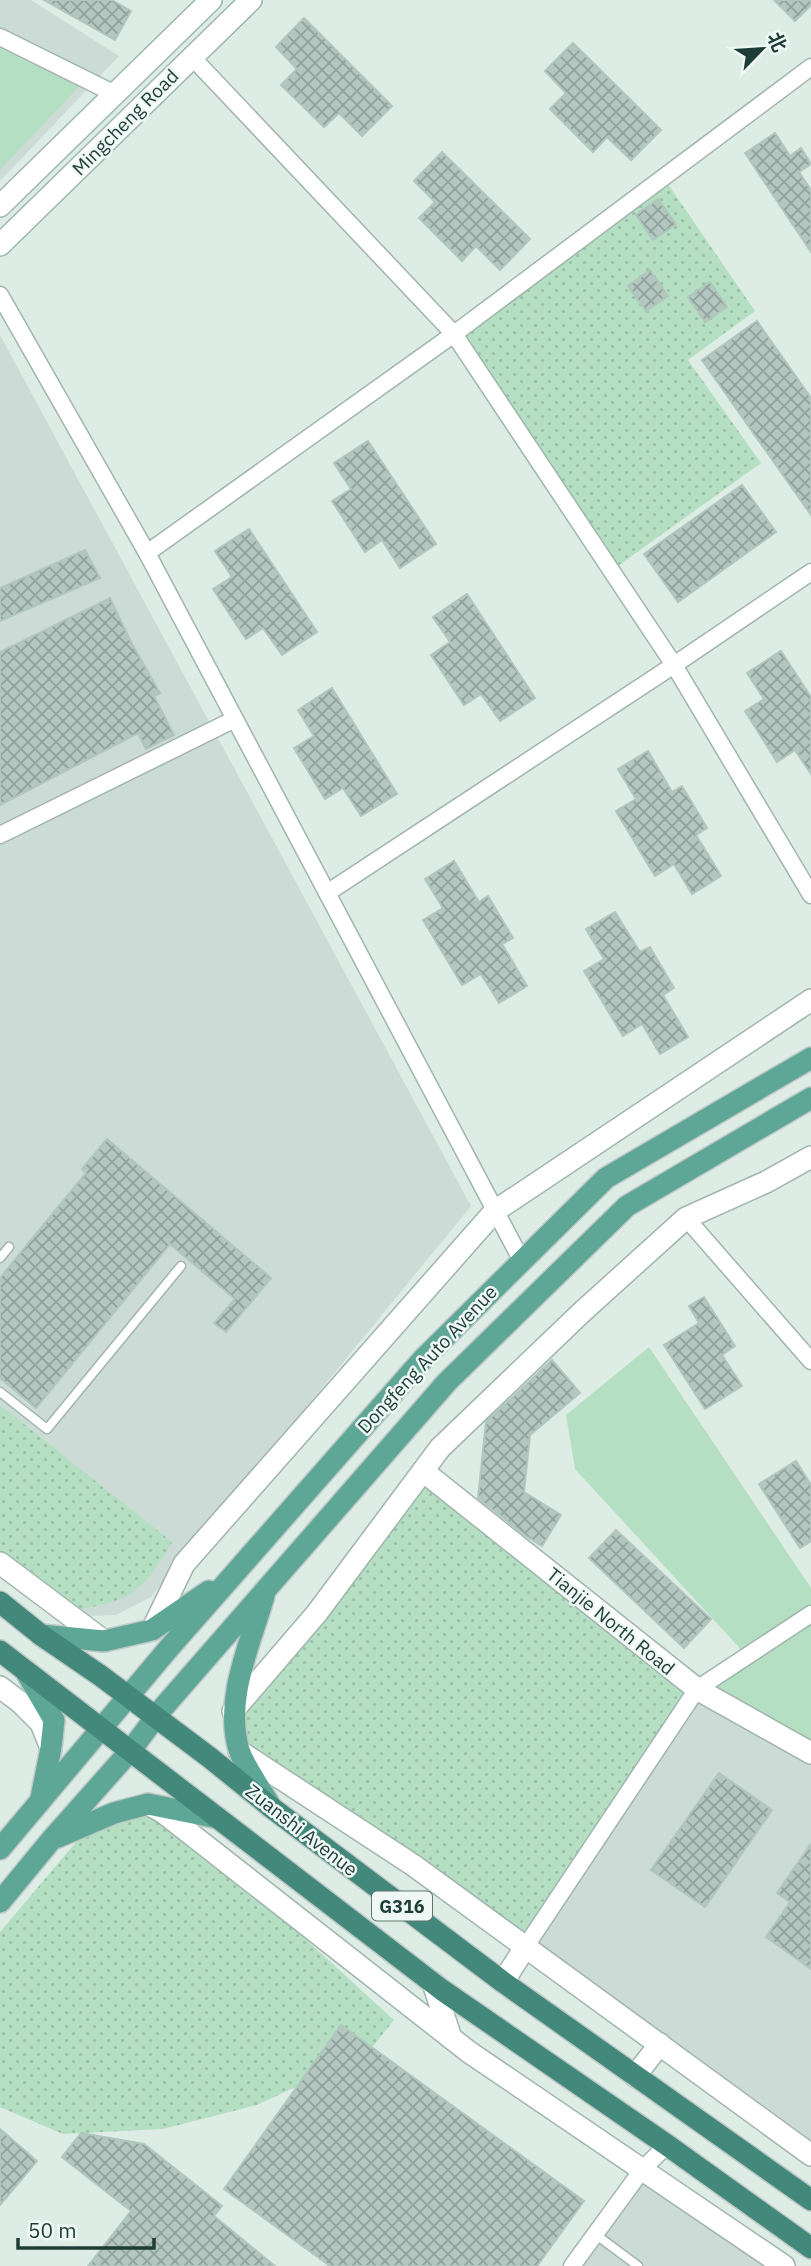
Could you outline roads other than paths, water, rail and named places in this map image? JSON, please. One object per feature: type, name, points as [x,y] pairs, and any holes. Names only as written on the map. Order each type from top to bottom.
[{"type":"highway","name":"Zuanshi Avenue","points":[[0,1602],[41,1635],[129,1696],[272,1808],[503,1982],[811,2200]]},
{"type":"highway","name":"G316","points":[[0,1651],[433,1983],[811,2248]]},
{"type":"main road","name":"Dongfeng Auto Avenue","points":[[0,1849],[234,1574],[423,1359],[606,1178],[811,1058]]},
{"type":"main road","name":"Dongfeng Auto Avenue","points":[[0,1902],[131,1750],[155,1717],[447,1382],[627,1206],[811,1098]]},
{"type":"main road","points":[[41,1635],[104,1641],[152,1630],[234,1574]]},
{"type":"main road","points":[[266,1591],[239,1681],[233,1711],[239,1751],[272,1808]]},
{"type":"main road","points":[[26,1672],[54,1720],[40,1800]]},
{"type":"main road","points":[[52,1839],[114,1813],[148,1804],[218,1818]]},
{"type":"street","name":"Mingcheng Road","points":[[0,206],[211,0]]},
{"type":"street","name":"Mingcheng Road","points":[[0,245],[251,0]]},
{"type":"street","points":[[0,37],[115,94]]},
{"type":"street","points":[[191,56],[454,334],[674,665],[811,895]]},
{"type":"street","points":[[147,553],[454,334],[811,67]]},
{"type":"street","points":[[0,295],[147,553],[522,1261]]},
{"type":"street","points":[[327,893],[811,572]]},
{"type":"street","points":[[0,835],[235,719]]},
{"type":"street","points":[[152,1630],[184,1564],[495,1211],[811,1000]]},
{"type":"street","points":[[233,1711],[317,1613],[440,1448],[582,1312],[686,1218],[766,1182],[811,1157]]},
{"type":"street","points":[[686,1218],[810,1357]]},
{"type":"street","name":"Tianjie North Road","points":[[423,1471],[697,1689],[811,1753]]},
{"type":"street","points":[[0,1563],[104,1641]]},
{"type":"street","points":[[503,1982],[697,1689],[811,1614]]},
{"type":"street","points":[[0,1687],[41,1723],[51,1748]]},
{"type":"street","points":[[239,1751],[407,1861],[811,2155]]},
{"type":"street","points":[[148,1804],[164,1813],[451,2038],[784,2266]]},
{"type":"street","points":[[433,1983],[451,2038]]},
{"type":"street","points":[[635,2076],[660,2044]]},
{"type":"street","points":[[572,2266],[642,2170],[667,2145]]},
{"type":"lane","points":[[0,1258],[9,1247]]},
{"type":"lane","points":[[0,1392],[47,1429],[181,1266]]},
{"type":"lane","points":[[595,2234],[638,2266]]}]
